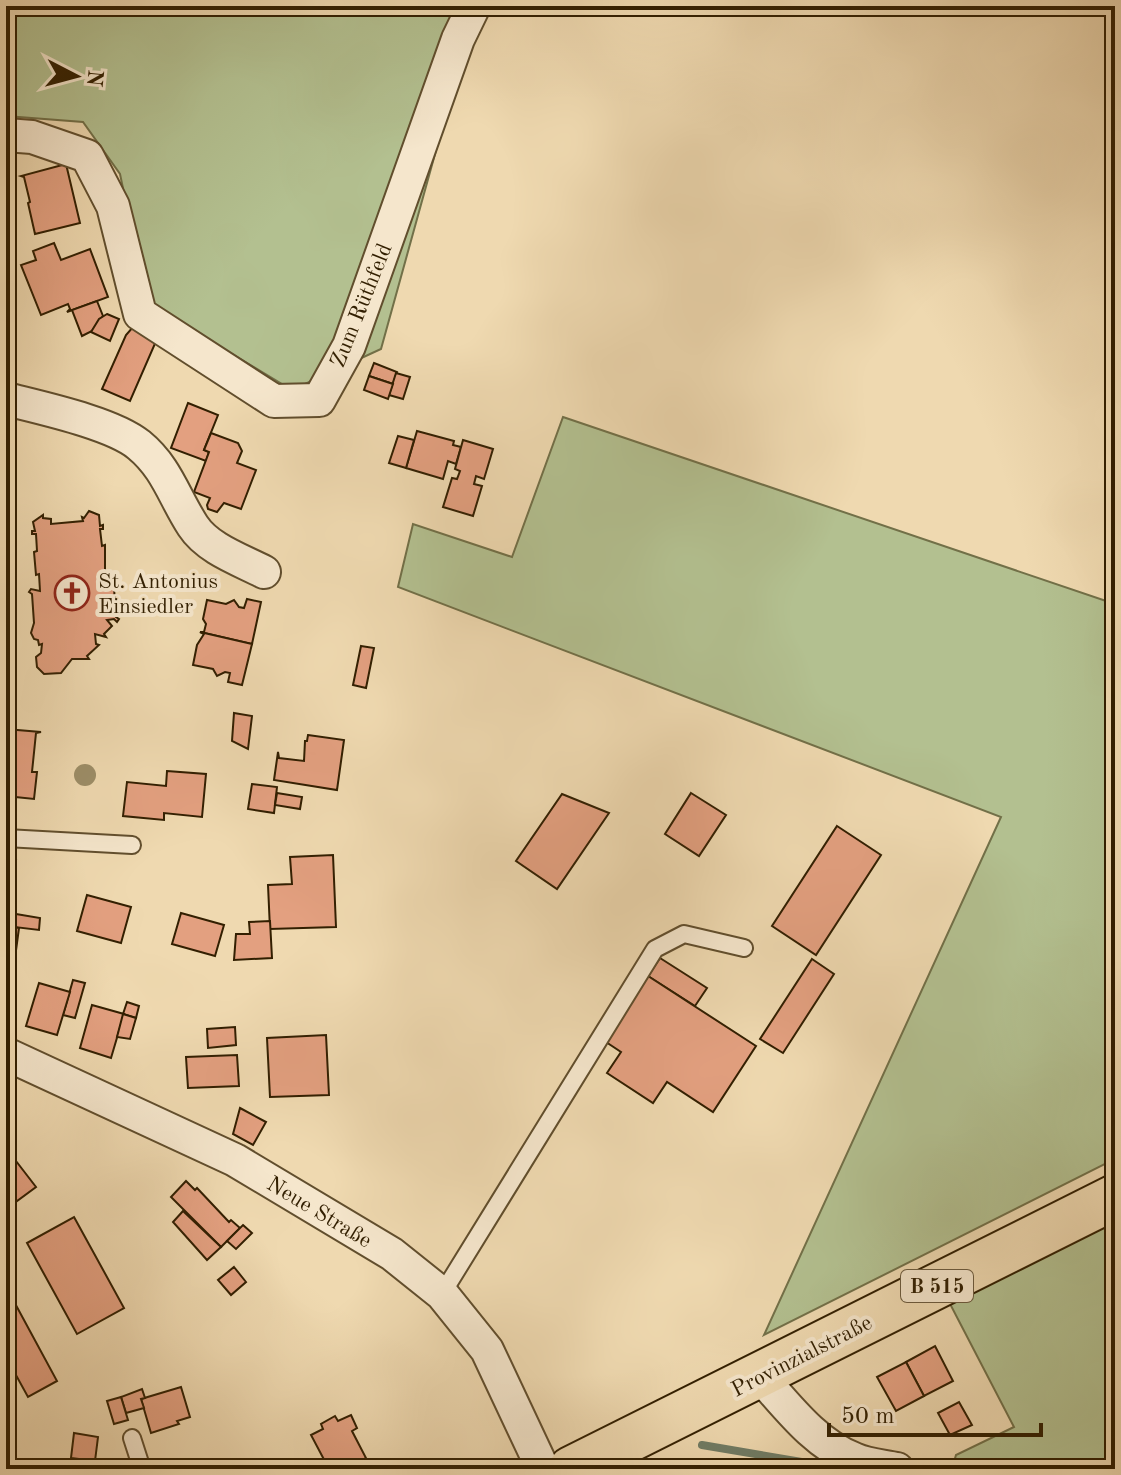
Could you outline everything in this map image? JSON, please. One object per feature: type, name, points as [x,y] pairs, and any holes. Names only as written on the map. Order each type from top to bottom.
[{"type":"main road","name":"Provinzialstraße","points":[[571,1469],[1115,1197]]},
{"type":"street","name":"Zum Rüthfeld","points":[[6,135],[32,137],[87,156],[113,206],[140,314],[274,401],[319,400],[349,346],[458,39],[474,6]]},
{"type":"street","points":[[6,399],[88,421],[136,442],[154,458],[194,528],[217,548],[264,572]]},
{"type":"street","name":"Neue Straße","points":[[6,1054],[235,1160],[392,1254],[442,1294],[487,1350],[543,1469]]},
{"type":"street","points":[[760,1376],[805,1427],[829,1445],[854,1460],[897,1469]]},
{"type":"lane","points":[[6,838],[132,845]]},
{"type":"lane","points":[[442,1294],[655,949],[684,934],[744,948]]},
{"type":"lane","points":[[132,1438],[142,1469]]},
{"type":"green space","points":[[6,6],[476,6],[381,349],[292,390],[147,303],[120,174],[83,122],[6,116]]},
{"type":"green space","points":[[563,417],[1115,604],[1115,1159],[764,1335],[1001,817],[398,587],[413,524],[512,557]]},
{"type":"green space","points":[[1115,1220],[1115,1469],[952,1469],[956,1455],[1014,1427],[948,1300]]},
{"type":"building","points":[[66,164],[80,223],[35,234],[24,177],[21,176]]},
{"type":"building","points":[[54,243],[61,260],[90,249],[108,297],[67,312],[70,309],[68,304],[41,315],[21,265],[36,260],[33,251]]},
{"type":"building","points":[[97,301],[103,316],[92,331],[82,336],[72,310]]},
{"type":"building","points":[[107,314],[119,319],[110,341],[91,332],[99,319]]},
{"type":"building","points":[[133,327],[157,339],[130,401],[102,389],[126,335]]},
{"type":"building","points":[[374,363],[397,372],[393,384],[369,376]]},
{"type":"building","points":[[396,373],[410,377],[403,399],[389,395]]},
{"type":"building","points":[[369,376],[393,384],[388,399],[364,390]]},
{"type":"building","points":[[188,403],[218,415],[204,450],[209,452],[206,461],[171,448]]},
{"type":"building","points":[[417,431],[454,441],[453,445],[461,447],[456,464],[448,461],[443,479],[406,468]]},
{"type":"building","points":[[211,433],[238,443],[242,451],[237,463],[256,470],[241,509],[224,503],[217,512],[208,509],[210,498],[194,492],[209,452],[204,450]]},
{"type":"building","points":[[398,436],[414,440],[406,468],[389,463]]},
{"type":"building","points":[[463,440],[493,449],[484,479],[476,476],[474,484],[482,486],[473,516],[443,507],[452,478],[457,479],[460,471],[455,469]]},
{"type":"building","name":"St. Antonius Einsiedler","points":[[89,511],[99,515],[100,526],[103,525],[100,529],[102,546],[105,545],[105,586],[116,584],[116,617],[119,619],[117,622],[107,620],[112,626],[104,634],[106,637],[95,634],[96,644],[99,645],[87,656],[89,659],[72,659],[61,673],[44,674],[37,667],[36,657],[41,653],[42,644],[39,645],[31,633],[34,623],[32,594],[29,592],[31,589],[40,591],[33,522],[43,515],[43,518],[51,519],[51,524],[83,521],[82,517]]},
{"type":"building","points":[[247,599],[261,602],[252,644],[200,632],[204,632],[206,624],[203,619],[207,600],[226,604],[234,600],[244,608]]},
{"type":"building","points":[[200,632],[252,644],[242,685],[228,682],[230,673],[217,676],[213,669],[193,665],[197,645],[204,634]]},
{"type":"building","points":[[361,646],[374,648],[366,688],[353,685]]},
{"type":"building","points":[[234,713],[252,716],[248,749],[232,741]]},
{"type":"building","points":[[6,729],[41,732],[36,733],[32,772],[37,772],[34,799],[6,796]]},
{"type":"building","points":[[308,735],[344,740],[337,790],[274,780],[278,752],[279,758],[304,761]]},
{"type":"building","points":[[167,771],[206,774],[202,817],[164,813],[164,820],[123,816],[127,782],[166,786]]},
{"type":"building","points":[[252,784],[277,787],[274,813],[248,809]]},
{"type":"building","points":[[277,793],[302,797],[300,809],[275,805]]},
{"type":"building","points":[[691,793],[726,815],[699,856],[665,834]]},
{"type":"building","points":[[562,794],[609,813],[557,889],[516,861]]},
{"type":"building","points":[[837,826],[881,855],[816,955],[772,926]]},
{"type":"building","points":[[333,855],[336,927],[270,929],[268,885],[292,884],[290,857]]},
{"type":"building","points":[[6,858],[16,860],[10,899],[6,898]]},
{"type":"building","points":[[87,895],[131,907],[121,943],[77,931]]},
{"type":"building","points":[[181,913],[224,925],[215,956],[172,944]]},
{"type":"building","points":[[16,914],[40,918],[39,930],[14,927]]},
{"type":"building","points":[[270,921],[272,958],[234,960],[236,934],[250,934],[249,922]]},
{"type":"building","points":[[6,926],[19,928],[15,958],[6,957]]},
{"type":"building","points":[[6,957],[15,958],[11,988],[6,987]]},
{"type":"building","points":[[660,958],[707,988],[695,1006],[648,976]]},
{"type":"building","points":[[812,959],[834,974],[783,1053],[760,1039]]},
{"type":"building","points":[[648,976],[756,1046],[713,1112],[667,1082],[653,1103],[607,1073],[621,1052],[606,1042]]},
{"type":"building","points":[[73,980],[85,983],[75,1018],[63,1015]]},
{"type":"building","points":[[39,983],[70,992],[57,1035],[26,1026]]},
{"type":"building","points":[[127,1002],[139,1006],[136,1018],[123,1014]]},
{"type":"building","points":[[92,1005],[124,1014],[111,1058],[80,1048]]},
{"type":"building","points":[[123,1014],[136,1018],[130,1039],[117,1037]]},
{"type":"building","points":[[235,1027],[236,1045],[208,1048],[207,1029]]},
{"type":"building","points":[[326,1035],[329,1095],[270,1097],[267,1038]]},
{"type":"building","points":[[237,1055],[239,1086],[188,1088],[186,1057]]},
{"type":"building","points":[[240,1108],[266,1122],[253,1145],[233,1134]]},
{"type":"building","points":[[16,1161],[36,1187],[17,1201],[6,1186],[6,1168]]},
{"type":"building","points":[[186,1181],[195,1190],[197,1188],[229,1222],[231,1220],[240,1228],[221,1247],[171,1197]]},
{"type":"building","points":[[183,1211],[221,1247],[207,1260],[173,1222]]},
{"type":"building","points":[[74,1217],[124,1308],[77,1334],[27,1243]]},
{"type":"building","points":[[243,1225],[252,1233],[236,1249],[227,1241]]},
{"type":"building","points":[[234,1267],[246,1282],[231,1295],[218,1280]]},
{"type":"building","points":[[11,1296],[57,1381],[28,1397],[6,1357],[6,1299]]},
{"type":"building","points":[[935,1346],[953,1381],[924,1396],[906,1362]]},
{"type":"building","points":[[906,1362],[924,1396],[896,1411],[877,1377]]},
{"type":"building","points":[[181,1387],[190,1417],[151,1433],[141,1399]]},
{"type":"building","points":[[142,1389],[144,1408],[126,1413],[121,1397]]},
{"type":"building","points":[[121,1397],[128,1420],[114,1424],[107,1401]]},
{"type":"building","points":[[959,1402],[972,1425],[950,1435],[938,1413]]},
{"type":"building","points":[[351,1415],[357,1428],[352,1431],[366,1458],[346,1469],[329,1469],[311,1435],[323,1429],[321,1424],[335,1416],[338,1421]]},
{"type":"building","points":[[74,1433],[98,1437],[95,1461],[71,1458]]},
{"type":"building","points":[[76,1459],[121,1465],[120,1469],[74,1469]]},
{"type":"waterway","points":[[702,1445],[843,1469]]},
{"type":"place","name":"St. Antonius Einsiedler","points":[[72,593]]}]
